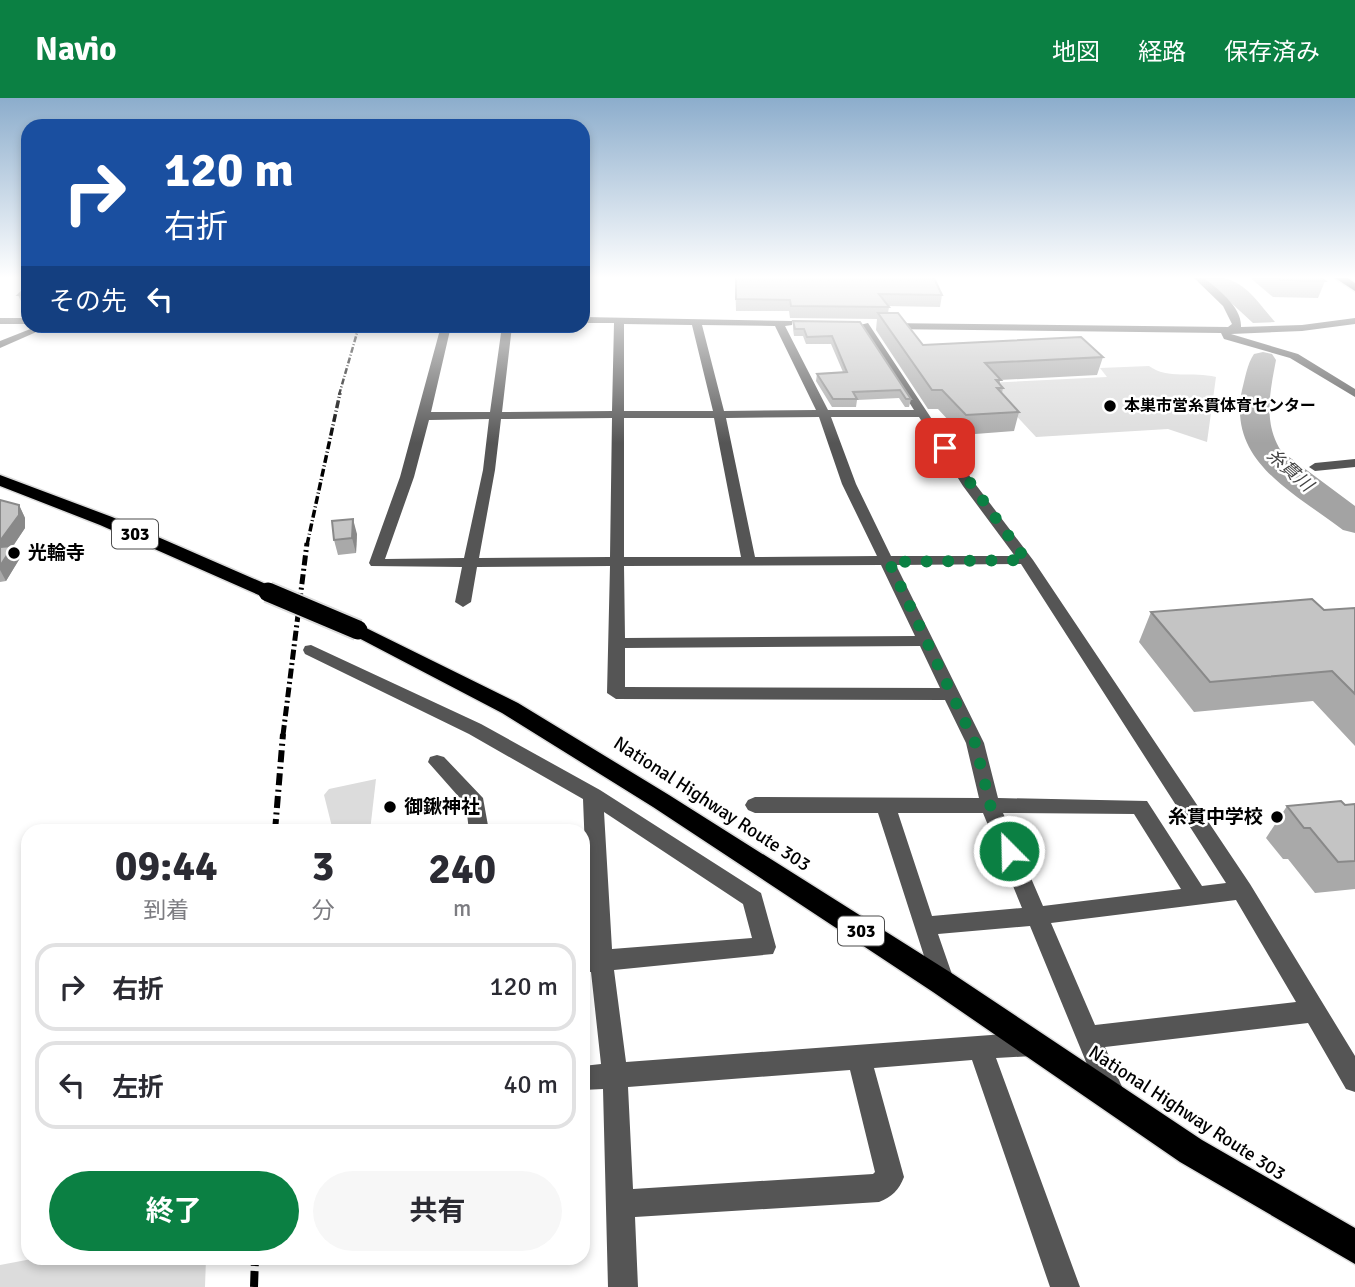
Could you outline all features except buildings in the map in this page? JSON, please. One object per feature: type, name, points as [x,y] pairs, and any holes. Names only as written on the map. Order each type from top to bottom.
[{"type":"highway","name":"National Highway Route 303","points":[[0,480],[106,521],[358,630],[510,708],[943,983],[1192,1151],[1355,1247]]},
{"type":"street","points":[[619,331],[616,693],[951,694]]},
{"type":"street","points":[[698,331],[720,415],[749,562]]},
{"type":"street","points":[[783,331],[824,414],[849,484],[975,743],[991,808],[1114,1097]]},
{"type":"street","points":[[863,331],[922,413],[968,483],[1026,560],[1242,890],[1355,1080]]},
{"type":"street","points":[[1228,331],[1225,334],[1228,337],[1294,356],[1355,394]]},
{"type":"street","points":[[0,345],[28,333]]},
{"type":"street","points":[[444,333],[407,477],[376,563],[1026,560]]},
{"type":"street","points":[[463,602],[503,377],[506,333]]},
{"type":"street","points":[[424,416],[922,413]]},
{"type":"street","points":[[1314,467],[1355,463]]},
{"type":"street","points":[[617,643],[926,641]]},
{"type":"street","points":[[311,650],[475,729],[593,795],[752,900],[765,947],[592,962]]},
{"type":"street","points":[[438,762],[476,803],[479,824]]},
{"type":"street","points":[[590,827],[593,795]]},
{"type":"street","points":[[755,805],[991,808],[1140,806],[1196,895]]},
{"type":"street","points":[[886,807],[943,983]]},
{"type":"street","points":[[925,926],[1036,916],[1242,890]]},
{"type":"street","points":[[590,905],[592,962],[615,1075],[623,1287]]},
{"type":"street","points":[[1088,1037],[1316,1012]]},
{"type":"street","points":[[590,1077],[1032,1044]]},
{"type":"street","points":[[979,1048],[1065,1287]]},
{"type":"street","points":[[620,1204],[879,1188],[890,1177],[859,1057]]},
{"type":"shaded area","name":"本巣市営糸貫体育センター","points":[[1149,366],[1164,373],[1216,377],[1207,442],[1168,429],[1036,437],[986,383],[1107,377],[1100,368]]},
{"type":"shaded area","points":[[376,779],[371,824],[331,824],[324,795],[329,789]]},
{"type":"shaded area","points":[[21,1261],[21,1265],[206,1265],[205,1287],[0,1287],[0,1265]]},
{"type":"waterway","name":"糸貫川","points":[[1263,360],[1257,386],[1254,421],[1269,457],[1355,523]]},
{"type":"railway","points":[[339,395],[357,333]]},
{"type":"railway","points":[[307,545],[340,393]]},
{"type":"railway","points":[[283,735],[307,543]]},
{"type":"railway","points":[[276,824],[283,734]]},
{"type":"railway","points":[[254,1287],[255,1265]]},
{"type":"place","name":"本巣市営糸貫体育センター","points":[[1110,406]]},
{"type":"place","name":"光輪寺","points":[[14,553]]},
{"type":"place","name":"御鍬神社","points":[[390,807]]},
{"type":"place","name":"糸貫中学校","points":[[1277,817]]},
{"type":"route","points":[[945,448],[1026,560],[889,562],[975,743],[991,808],[1009,851]]}]
